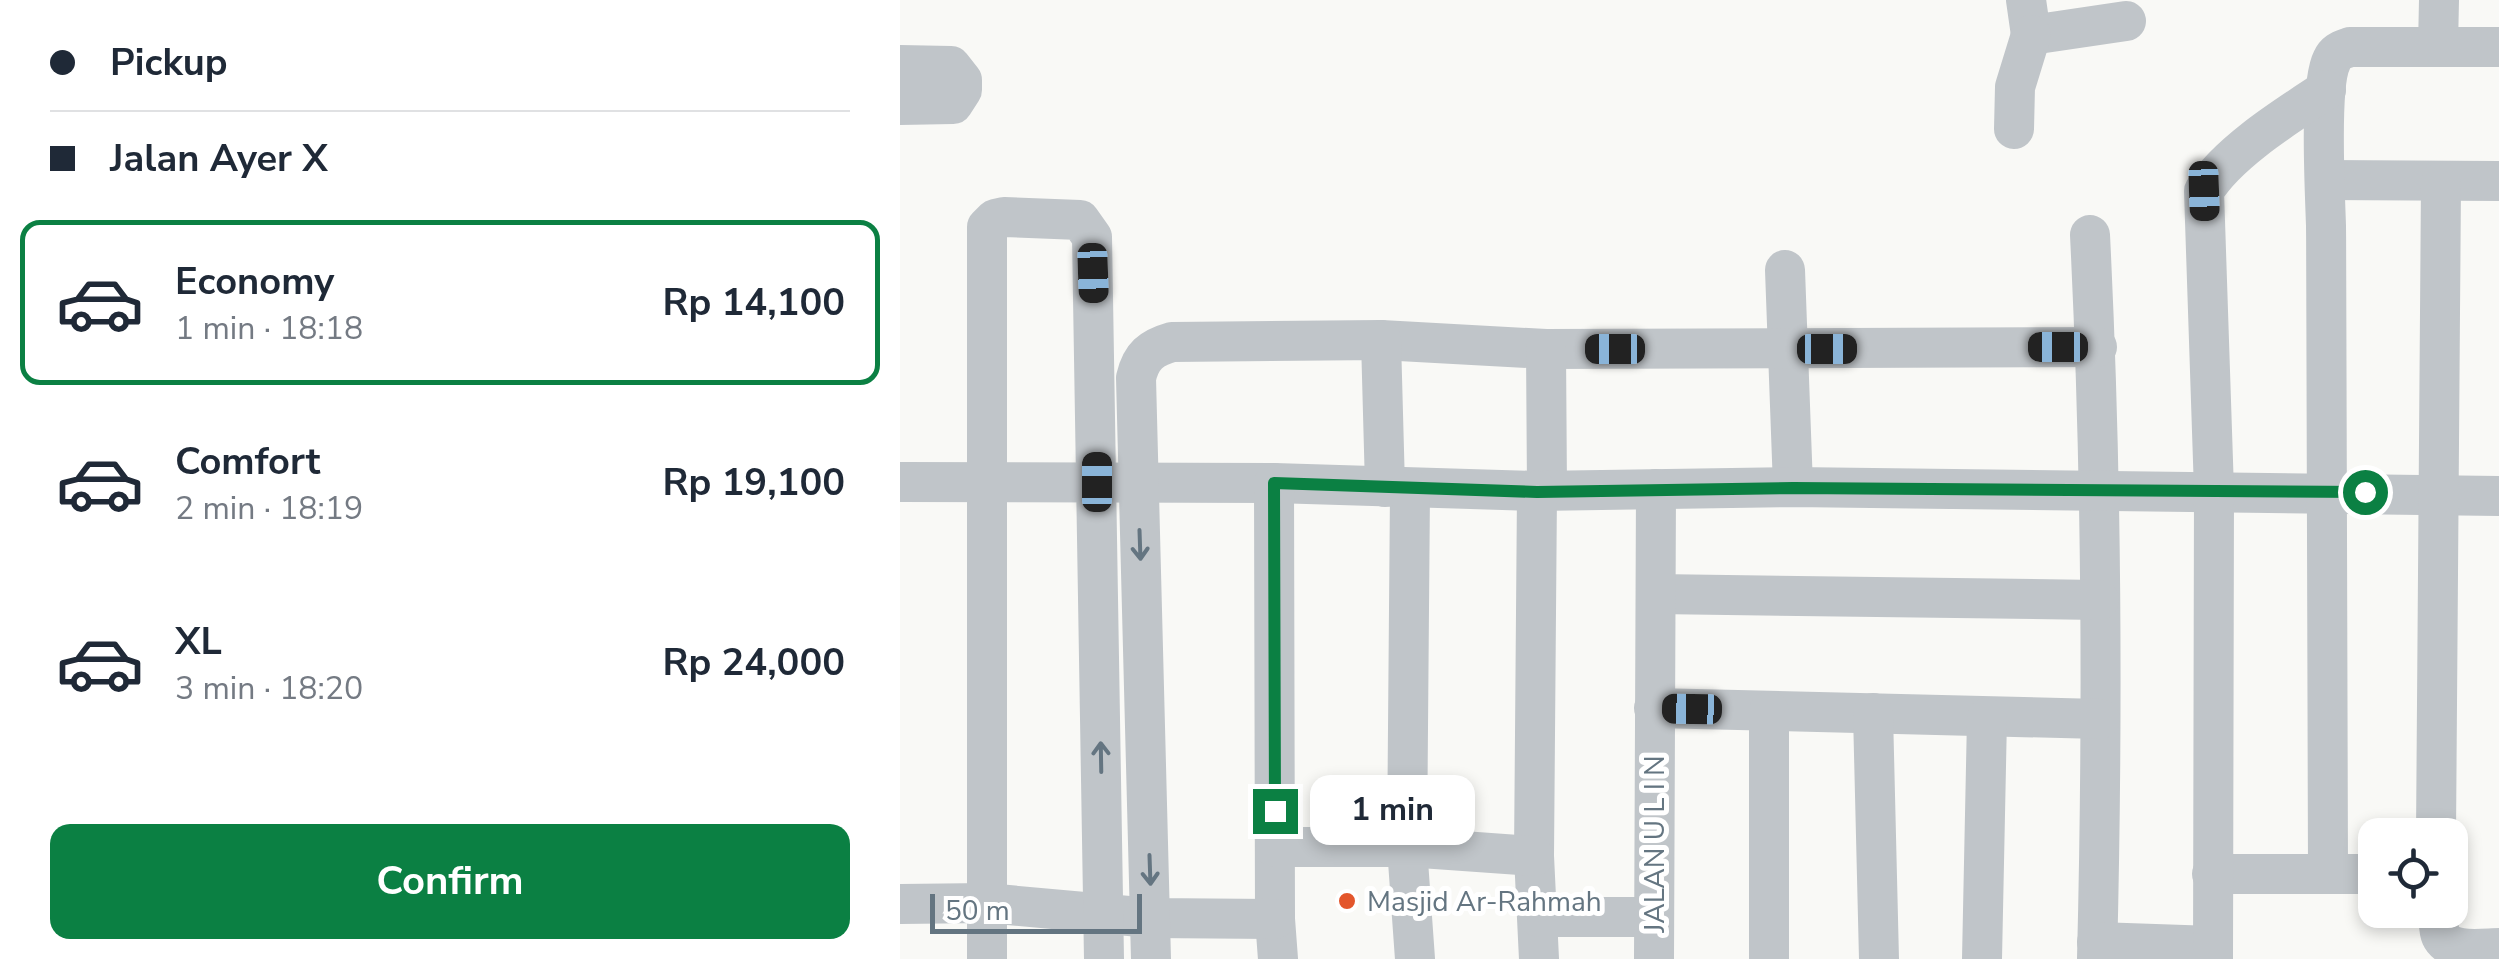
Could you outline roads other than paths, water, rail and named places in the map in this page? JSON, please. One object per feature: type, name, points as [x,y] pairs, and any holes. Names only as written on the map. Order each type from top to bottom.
[{"type":"street","points":[[2438,47],[2439,0]]},
{"type":"street","points":[[2014,129],[2016,87],[2029,18],[2126,21]]},
{"type":"street","points":[[2328,872],[2325,180],[2330,62],[2337,52],[2350,47],[2499,47]]},
{"type":"street","points":[[900,65],[951,66],[962,80],[958,98],[947,106],[900,105]]},
{"type":"street","points":[[2090,235],[2097,346],[2099,492],[2097,951],[2213,952],[2214,490],[2204,191],[2219,172],[2272,127],[2326,90]]},
{"type":"street","points":[[2325,180],[2499,181]]},
{"type":"street","points":[[2436,818],[2441,182]]},
{"type":"street","points":[[986,959],[987,227],[990,222],[1004,218],[1080,220],[1092,238],[1104,959]]},
{"type":"street","points":[[1785,270],[1793,488]]},
{"type":"street","points":[[1151,959],[1136,378],[1146,354],[1172,342],[1382,340],[1546,349],[2097,346]]},
{"type":"street","points":[[1382,340],[1398,488],[1407,847],[1415,959]]},
{"type":"street","points":[[1539,959],[1534,856],[1546,349]]},
{"type":"street","points":[[1096,380],[1136,378]]},
{"type":"street","points":[[900,482],[1274,483],[1542,491],[2214,490],[2499,496]]},
{"type":"street","points":[[1274,483],[1278,959]]},
{"type":"street","name":"JALAN U L I N","points":[[1654,959],[1656,488]]},
{"type":"street","points":[[1656,594],[2099,600]]},
{"type":"street","points":[[1654,708],[2100,719]]},
{"type":"street","points":[[1768,711],[1769,959]]},
{"type":"street","points":[[1874,714],[1879,959]]},
{"type":"street","points":[[1982,959],[1987,718]]},
{"type":"street","points":[[1275,847],[1407,847],[1534,856]]},
{"type":"street","points":[[2212,874],[2358,873]]},
{"type":"street","points":[[900,904],[986,903],[1152,918],[1275,919]]},
{"type":"street","points":[[1539,917],[1654,916]]},
{"type":"street","points":[[2440,928],[2446,942],[2466,949],[2499,948]]},
{"type":"place","name":"Masjid Ar-Rahmah","points":[[1347,901]]}]
